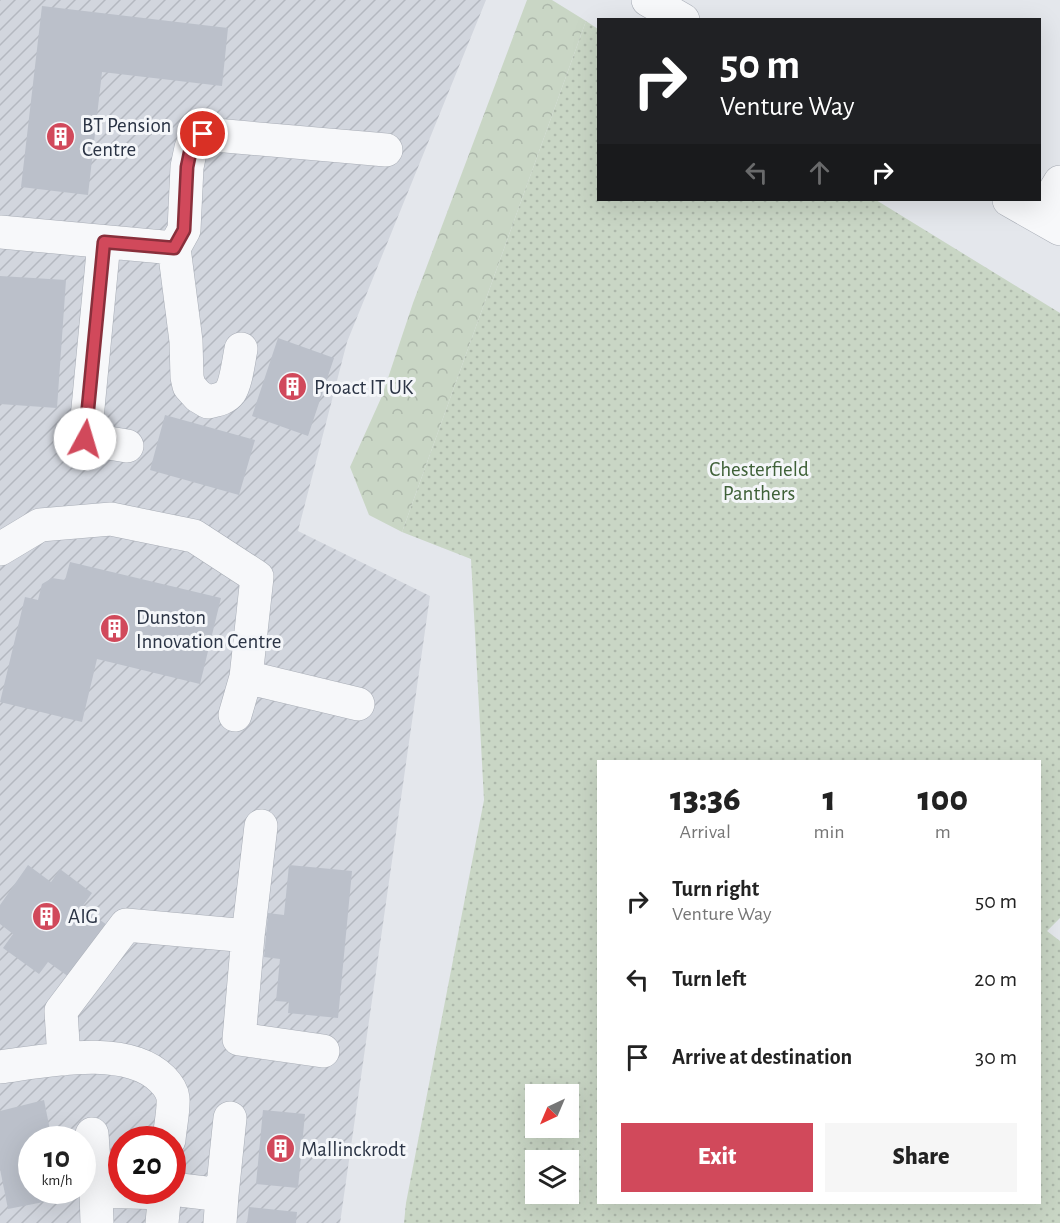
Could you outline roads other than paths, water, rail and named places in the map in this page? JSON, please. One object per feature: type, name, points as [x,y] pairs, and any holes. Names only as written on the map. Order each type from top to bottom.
[{"type":"street","points":[[648,0],[680,18]]},
{"type":"street","points":[[241,349],[230,392],[221,399],[208,402],[198,396],[189,386],[186,341],[174,248],[184,230],[187,167],[195,140],[203,134],[386,150]]},
{"type":"street","points":[[1011,201],[1050,223],[1060,182]]},
{"type":"street","points":[[0,232],[174,248]]},
{"type":"street","points":[[104,242],[85,439],[127,446]]},
{"type":"street","points":[[0,549],[40,525],[111,519],[194,536],[257,577],[246,677],[235,715]]},
{"type":"street","points":[[246,677],[358,704]]},
{"type":"street","points":[[261,826],[239,1039],[323,1051]]},
{"type":"street","points":[[64,1059],[61,1011],[126,925],[248,936]]},
{"type":"street","points":[[0,1067],[82,1057],[106,1057],[144,1066],[159,1076],[168,1086],[173,1098],[170,1126]]},
{"type":"street","points":[[186,1203],[221,1209],[230,1118]]},
{"type":"street","points":[[97,1207],[123,1204]]},
{"type":"place","name":"BT Pension Centre","points":[[61,137]]},
{"type":"place","name":"Proact IT UK","points":[[293,387]]},
{"type":"place","name":"Dunston Innovation Centre","points":[[115,629]]},
{"type":"place","name":"AIG","points":[[47,916]]},
{"type":"place","name":"Mallinckrodt","points":[[280,1149]]},
{"type":"park label","name":"Chesterfield Panthers","points":[[759,481]]}]
